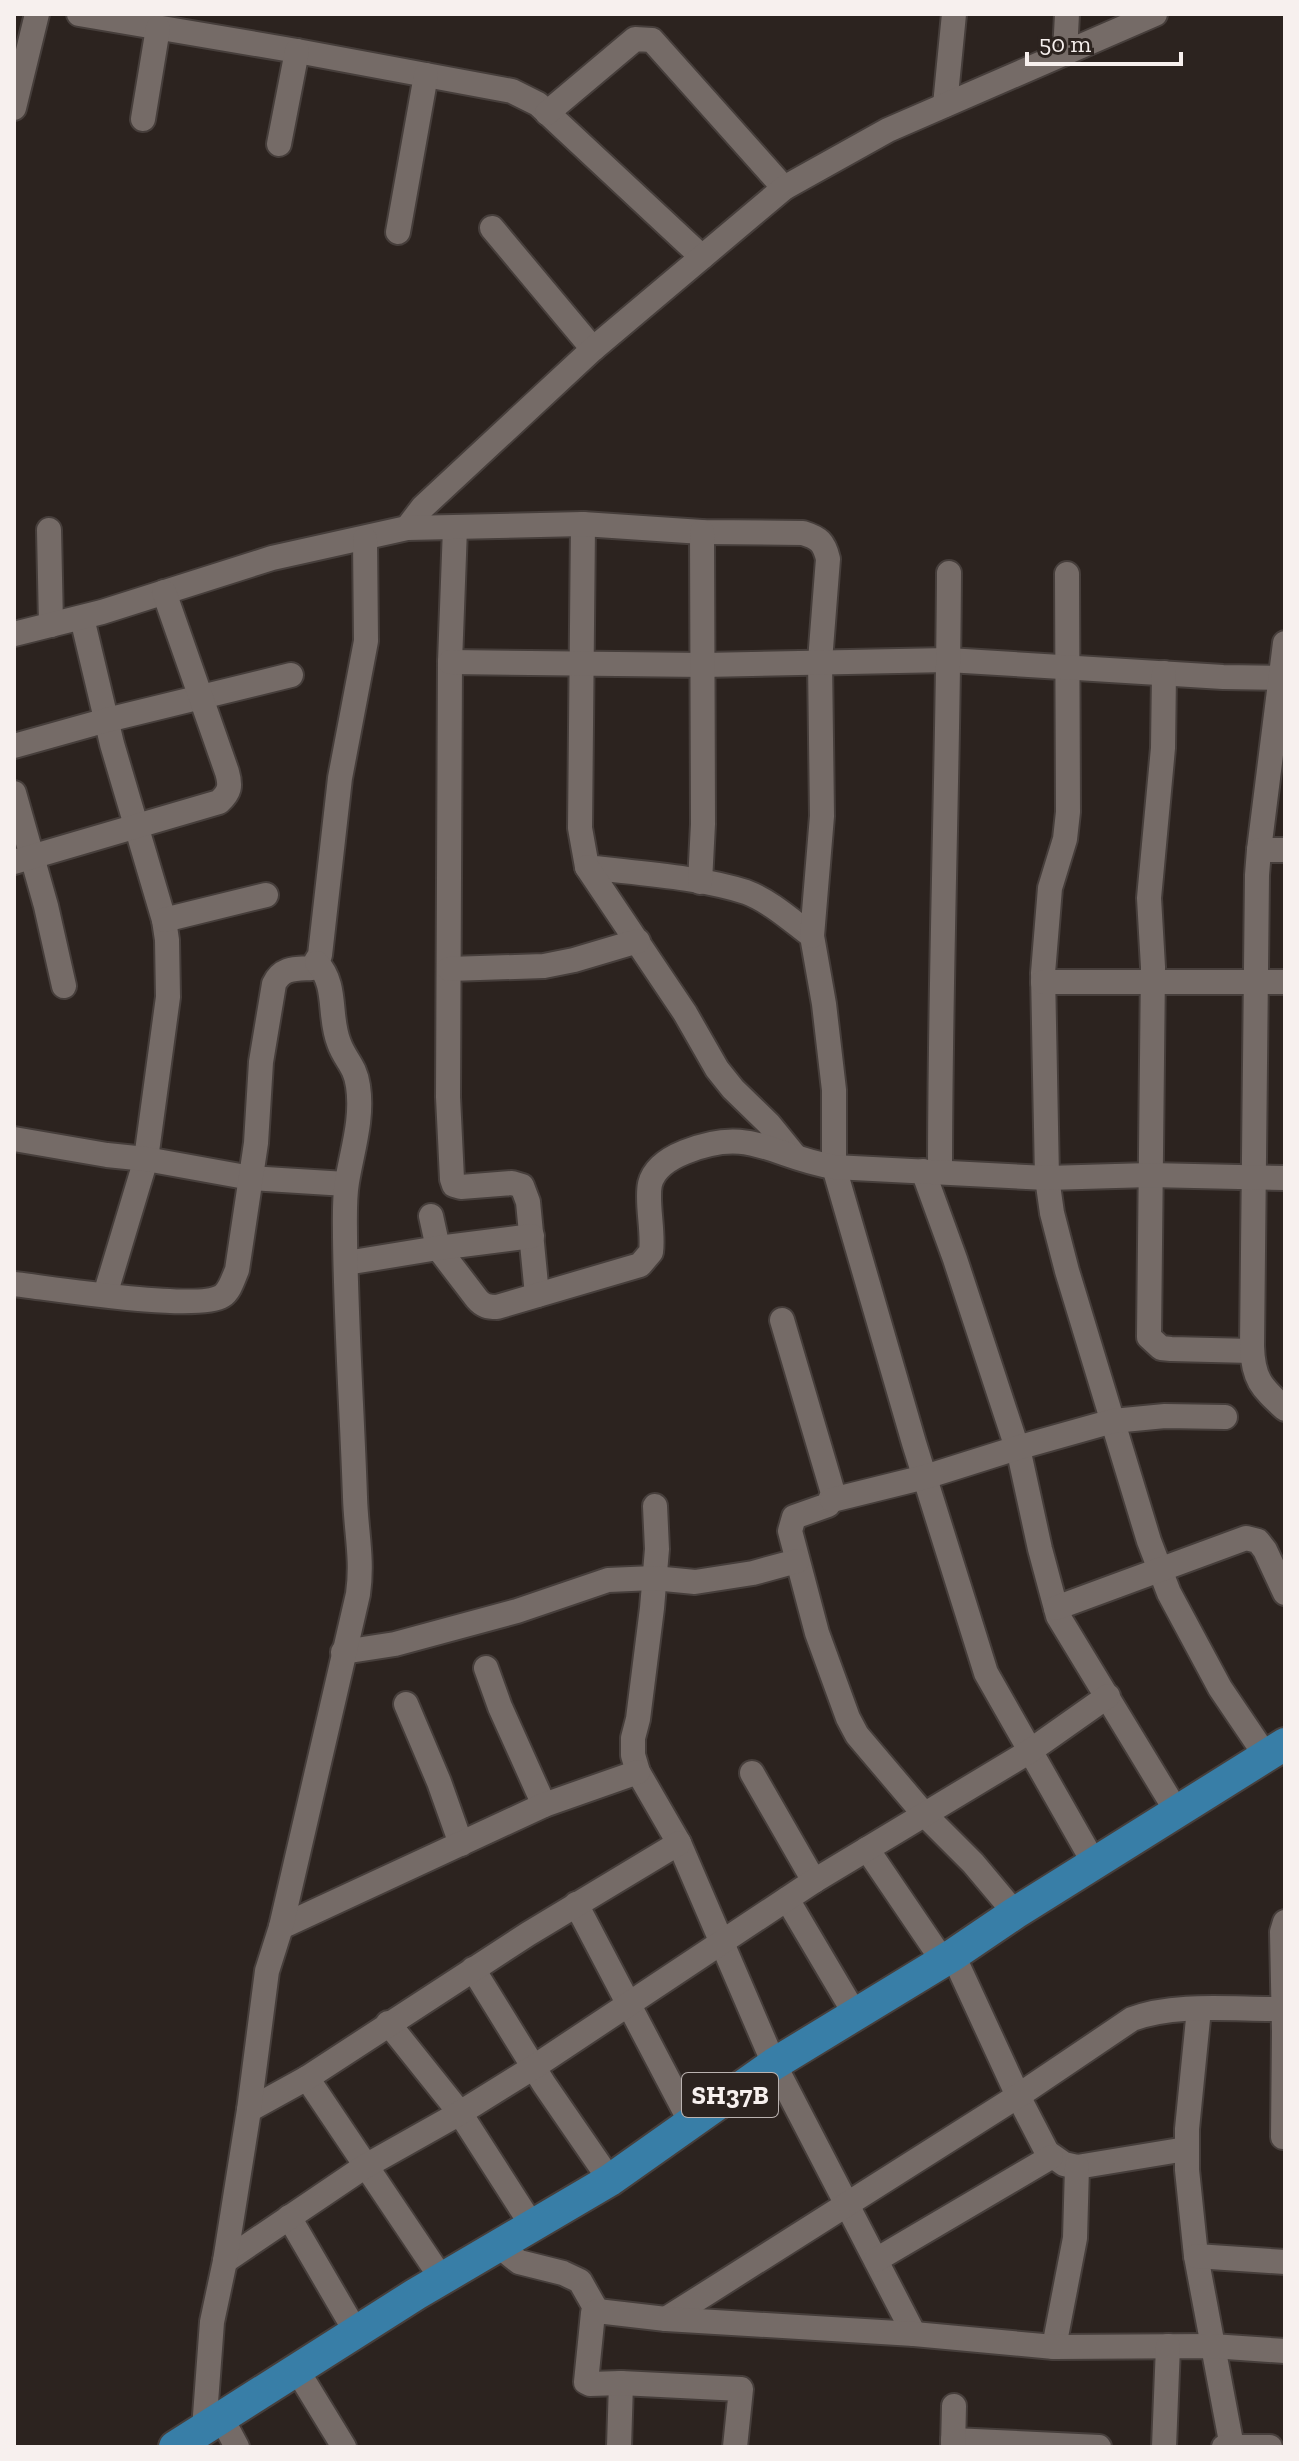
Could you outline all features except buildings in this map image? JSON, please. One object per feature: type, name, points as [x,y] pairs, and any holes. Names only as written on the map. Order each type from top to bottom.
[{"type":"main road","name":"SH37B","points":[[175,2447],[442,2279],[610,2180],[774,2064],[948,1958],[1276,1750]]},
{"type":"street","points":[[14,108],[37,14]]},
{"type":"street","points":[[79,14],[512,91],[538,104],[702,257]]},
{"type":"street","points":[[945,105],[954,14]]},
{"type":"street","points":[[1065,53],[1067,14]]},
{"type":"street","points":[[407,528],[423,507],[593,349],[784,188],[888,130],[1155,14]]},
{"type":"street","points":[[143,119],[158,28]]},
{"type":"street","points":[[547,113],[635,39],[652,40],[784,188]]},
{"type":"street","points":[[279,144],[297,51]]},
{"type":"street","points":[[398,232],[426,75]]},
{"type":"street","points":[[492,228],[593,349]]},
{"type":"street","points":[[583,524],[580,828],[587,867],[685,1013],[717,1069],[796,1158]]},
{"type":"street","points":[[14,634],[82,618],[272,558],[407,528],[583,524],[702,532],[803,533],[817,537],[825,545],[828,559],[820,661],[822,816],[812,936],[834,1090],[834,1167],[863,1274],[986,1673],[1094,1863]]},
{"type":"street","points":[[455,528],[450,662],[448,1097],[452,1179],[454,1185],[461,1187],[512,1183],[522,1186],[528,1202],[537,1295]]},
{"type":"street","points":[[49,530],[51,625]]},
{"type":"street","points":[[700,882],[704,665],[702,532]]},
{"type":"street","points":[[14,1284],[190,1302],[224,1296],[232,1285],[251,1178],[261,1091],[261,1062],[274,984],[286,970],[312,968],[320,955],[340,778],[366,641],[365,539]]},
{"type":"street","points":[[949,573],[940,989],[932,1171],[955,1259],[1017,1448],[1058,1616],[1177,1812]]},
{"type":"street","points":[[1067,574],[1068,812],[1065,839],[1050,888],[1043,982],[1047,1178],[1052,1213],[1149,1541],[1169,1593],[1220,1688],[1276,1750]]},
{"type":"street","points":[[23,859],[219,802],[228,794],[231,784],[164,592]]},
{"type":"street","points":[[82,618],[167,940],[168,997],[146,1159],[105,1295]]},
{"type":"street","points":[[1285,643],[1259,850],[1252,1351],[1252,1368],[1261,1387],[1285,1409]]},
{"type":"street","points":[[450,662],[704,665],[948,660],[1282,678]]},
{"type":"street","points":[[1164,673],[1163,748],[1149,898],[1153,983],[1147,1325],[1149,1337],[1161,1348],[1252,1351]]},
{"type":"street","points":[[14,746],[291,675]]},
{"type":"street","points":[[14,793],[23,859],[46,906],[64,986]]},
{"type":"street","points":[[1259,850],[1285,850]]},
{"type":"street","points":[[587,867],[700,882],[748,893],[812,936]]},
{"type":"street","points":[[164,920],[266,895]]},
{"type":"street","points":[[449,969],[544,966],[638,941]]},
{"type":"street","points":[[237,2447],[212,2423],[212,2322],[249,2110],[267,1971],[281,1927],[361,1569],[355,1515],[346,1263],[346,1184],[354,1150],[359,1089],[354,1067],[339,1045],[328,980],[317,963]]},
{"type":"street","points":[[1043,982],[1285,982]]},
{"type":"street","points":[[14,1139],[251,1178],[346,1184]]},
{"type":"street","points":[[431,1216],[438,1248],[482,1305],[497,1307],[640,1265],[648,1259],[652,1245],[650,1186],[657,1170],[672,1157],[706,1143],[734,1140],[761,1144],[796,1158],[834,1167],[1047,1178],[1150,1175],[1285,1178]]},
{"type":"street","points":[[346,1263],[532,1236]]},
{"type":"street","points":[[782,1320],[833,1493],[828,1505],[794,1517],[790,1531],[817,1633],[848,1718],[857,1735],[924,1814],[973,1863],[1015,1913]]},
{"type":"street","points":[[832,1500],[925,1477],[1113,1421],[1165,1416],[1225,1417]]},
{"type":"street","points":[[655,1506],[657,1549],[652,1608],[633,1738],[633,1755],[638,1772],[679,1843],[774,2064],[914,2334]]},
{"type":"street","points":[[1056,1608],[1246,1538],[1258,1541],[1265,1550],[1285,1593]]},
{"type":"street","points":[[343,1652],[395,1644],[517,1611],[608,1580],[654,1578],[695,1582],[753,1573],[797,1561]]},
{"type":"street","points":[[486,1668],[544,1805]]},
{"type":"street","points":[[225,2261],[364,2167],[534,2067],[814,1881],[1030,1751],[1108,1696]]},
{"type":"street","points":[[406,1704],[461,1844]]},
{"type":"street","points":[[281,1927],[544,1805],[638,1772]]},
{"type":"street","points":[[752,1773],[814,1881]]},
{"type":"street","points":[[249,2110],[307,2078],[473,1969],[679,1843]]},
{"type":"street","points":[[867,1849],[948,1958],[1051,2157],[1077,2167],[1186,2149]]},
{"type":"street","points":[[787,1899],[855,2014]]},
{"type":"street","points":[[576,1904],[691,2123]]},
{"type":"street","points":[[1283,2137],[1282,1932],[1285,1922]]},
{"type":"street","points":[[473,1969],[610,2180]]},
{"type":"street","points":[[666,2319],[1018,2096],[1132,2019],[1148,2013],[1199,2009],[1284,2009]]},
{"type":"street","points":[[1199,2009],[1186,2149],[1196,2256],[1232,2447]]},
{"type":"street","points":[[388,2023],[460,2113],[533,2227]]},
{"type":"street","points":[[307,2078],[442,2279]]},
{"type":"street","points":[[876,2260],[1051,2157]]},
{"type":"street","points":[[1054,2347],[1075,2238],[1077,2167]]},
{"type":"street","points":[[289,2217],[356,2332]]},
{"type":"street","points":[[499,2246],[519,2262],[563,2273],[580,2281],[597,2311]]},
{"type":"street","points":[[1196,2256],[1285,2262]]},
{"type":"street","points":[[735,2447],[741,2389],[586,2382],[593,2313],[914,2334],[1054,2347],[1212,2346],[1285,2351]]},
{"type":"street","points":[[1164,2447],[1168,2346]]},
{"type":"street","points":[[297,2370],[344,2447]]},
{"type":"street","points":[[619,2447],[621,2383]]},
{"type":"street","points":[[954,2406],[953,2444],[1099,2447]]},
{"type":"street","points":[[1224,2447],[1270,2447]]}]
